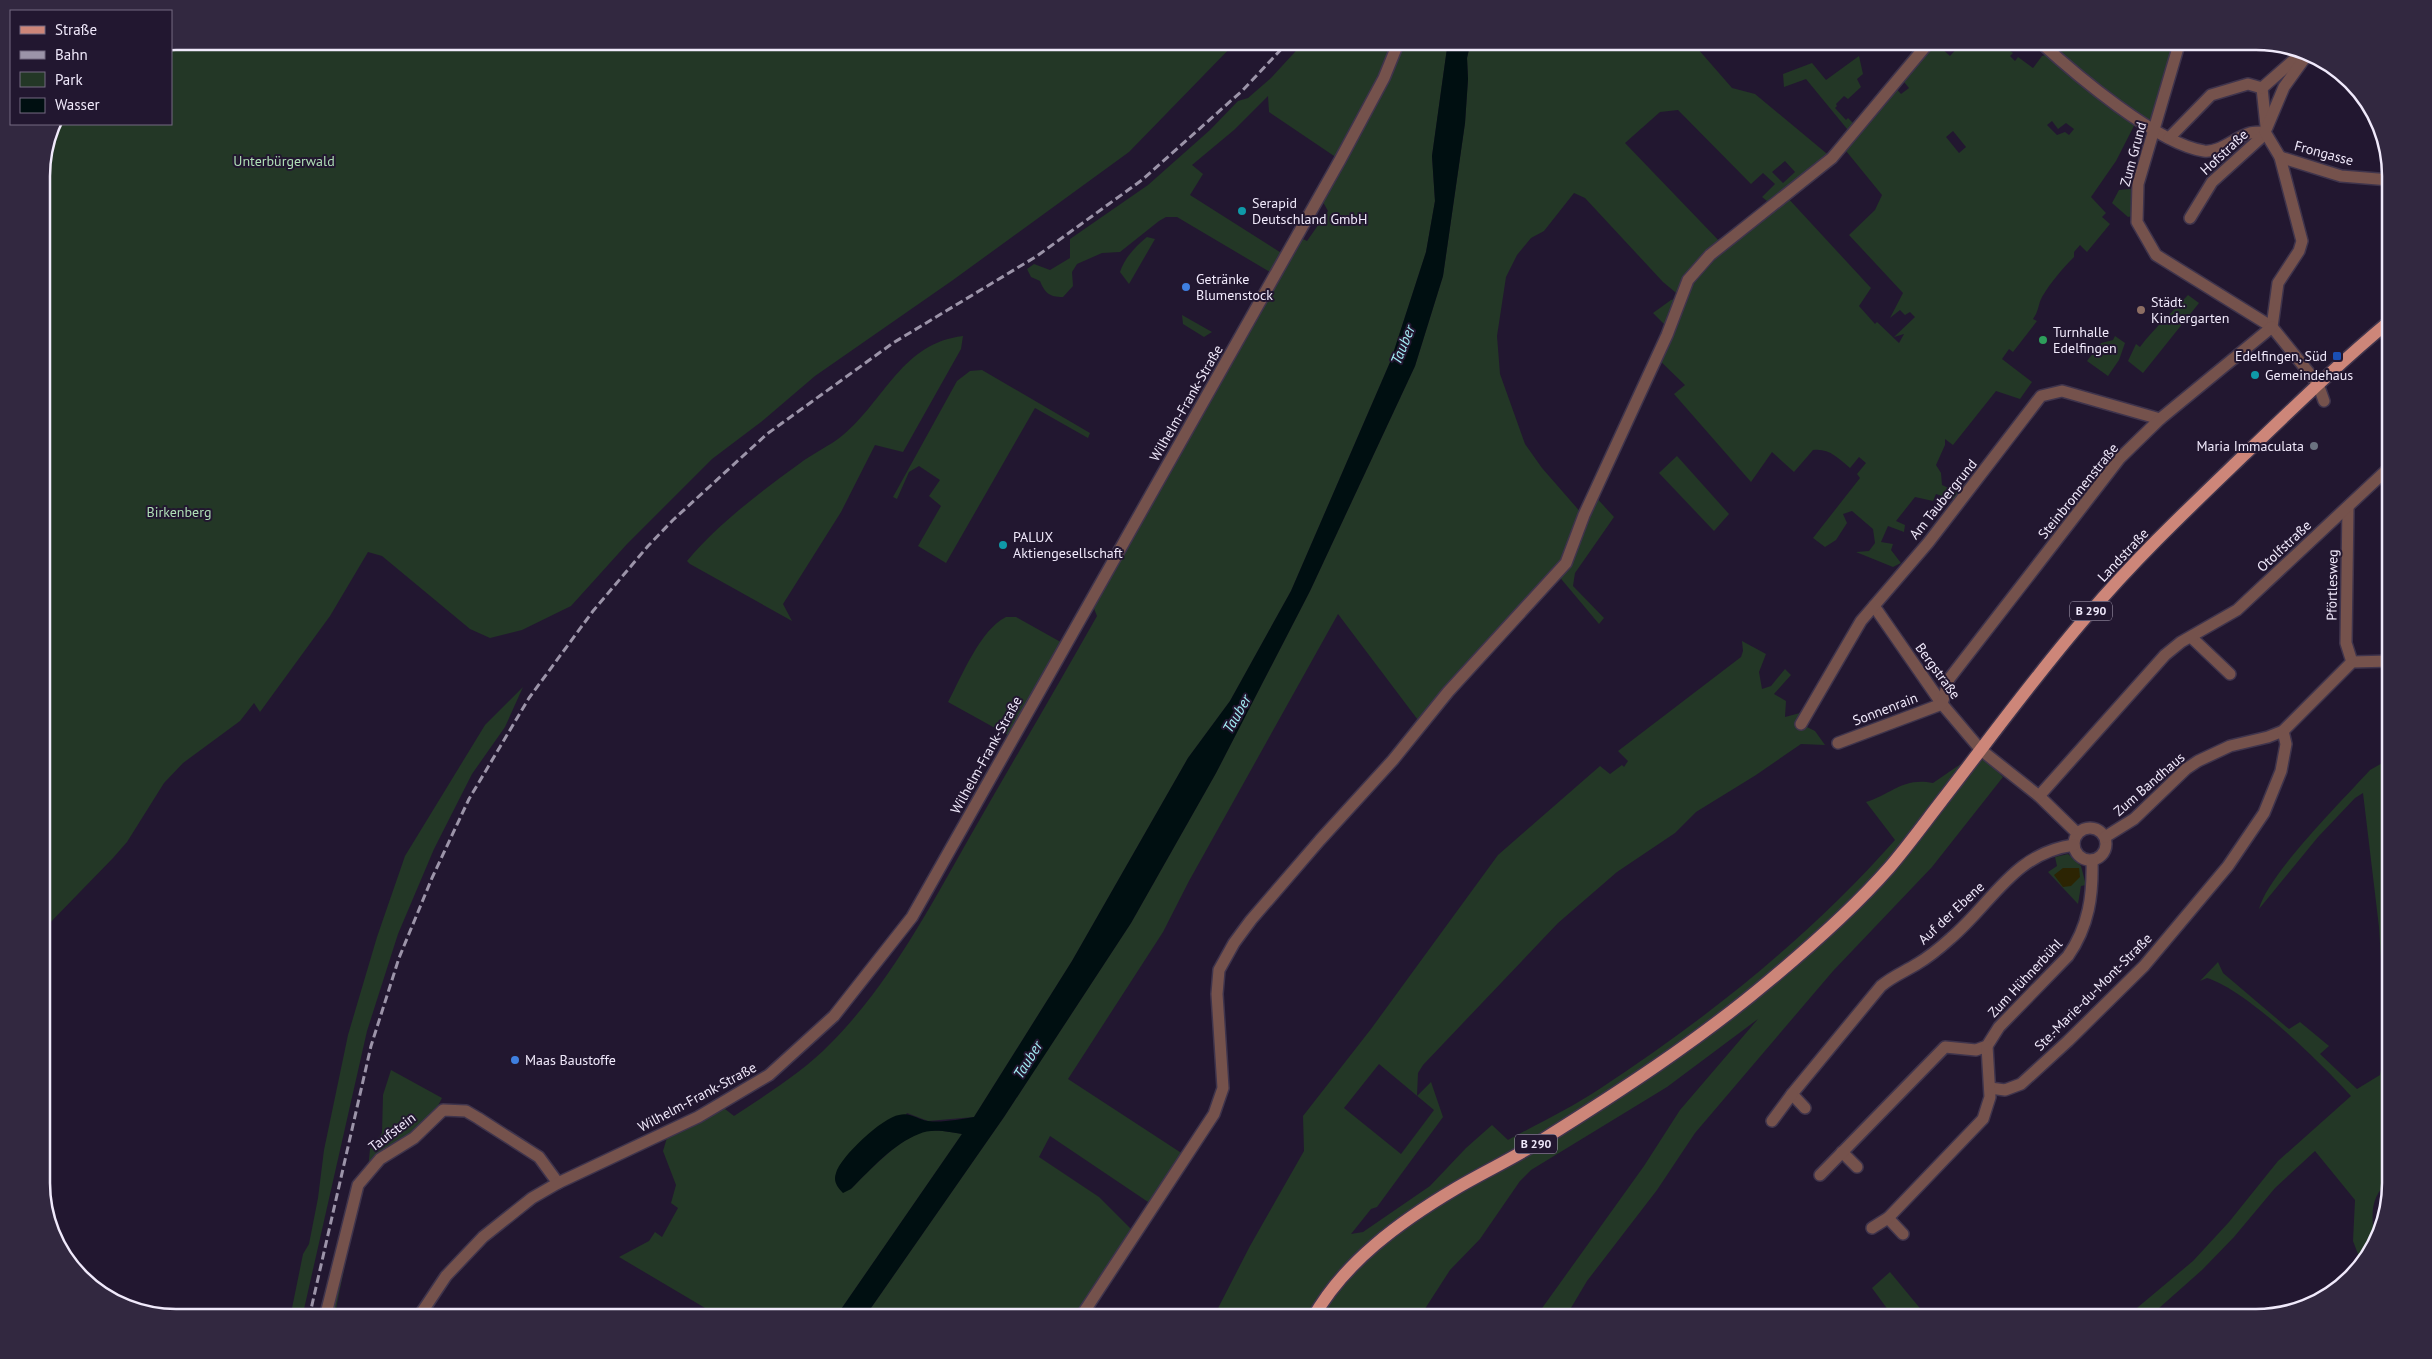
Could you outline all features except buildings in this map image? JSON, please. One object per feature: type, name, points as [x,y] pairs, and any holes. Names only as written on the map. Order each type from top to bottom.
[{"type":"main road","name":"Landstraße","points":[[1318,1309],[1342,1277],[1390,1233],[1455,1189],[1535,1145],[1617,1092],[1743,1002],[1826,932],[1860,900],[1893,864],[2087,616],[2146,550],[2318,384],[2382,327]]},
{"type":"street","name":"Wilhelm-Frank-Straße","points":[[424,1309],[446,1276],[483,1237],[532,1198],[698,1117],[770,1075],[834,1016],[912,917],[1340,160],[1384,78],[1395,50]]},
{"type":"street","points":[[1086,1309],[1214,1114],[1222,1097],[1222,1065],[1217,994],[1219,970],[1234,944],[1289,876],[1393,760],[1448,692],[1566,562],[1584,515],[1666,335],[1688,280],[1710,255],[1832,158],[1922,50]]},
{"type":"street","points":[[2050,50],[2112,101],[2169,138],[2204,151],[2212,151],[2249,133],[2266,131]]},
{"type":"street","name":"Zum Grund","points":[[2177,50],[2138,184],[2137,222],[2156,255],[2272,327],[2318,384]]},
{"type":"street","points":[[2262,88],[2298,58]]},
{"type":"street","points":[[2266,131],[2284,87],[2303,60]]},
{"type":"street","points":[[2169,138],[2211,96],[2248,84],[2262,88]]},
{"type":"street","points":[[2262,88],[2266,131],[2280,157],[2302,242],[2299,251],[2278,283],[2272,327]]},
{"type":"street","name":"Hofstraße","points":[[2190,218],[2212,182],[2266,131]]},
{"type":"street","name":"Frongasse","points":[[2280,157],[2341,176],[2382,179]]},
{"type":"street","name":"Steinbronnenstraße","points":[[1942,704],[1949,679],[2120,458],[2160,419],[2272,327]]},
{"type":"street","points":[[2318,384],[2324,401]]},
{"type":"street","name":"Am Taubergrund","points":[[1801,724],[1861,622],[1934,536],[2041,396],[2062,391],[2160,419]]},
{"type":"street","name":"Otolfstraße","points":[[2038,796],[2165,654],[2237,610],[2382,474]]},
{"type":"street","name":"Pförtlesweg","points":[[2348,507],[2346,643],[2352,662]]},
{"type":"street","name":"Bergstraße","points":[[1874,606],[1942,704],[1981,750]]},
{"type":"street","points":[[2192,637],[2230,674]]},
{"type":"street","points":[[2352,662],[2382,662]]},
{"type":"street","name":"Zum Bandhaus","points":[[2105,837],[2134,819],[2186,769],[2198,761],[2230,746],[2268,737],[2283,731],[2352,662]]},
{"type":"street","name":"Sonnenrain","points":[[1838,743],[1942,704]]},
{"type":"street","name":"Ste.-Marie-du-Mont-Straße","points":[[1990,1088],[2006,1090],[2021,1084],[2068,1041],[2144,966],[2228,866],[2264,813],[2281,771],[2286,744],[2283,731]]},
{"type":"street","points":[[1981,750],[2038,796],[2077,833]]},
{"type":"street","points":[[2092,827],[2098,829],[2105,837],[2104,852],[2092,860],[2080,856],[2074,845],[2077,833],[2092,827]]},
{"type":"street","name":"Auf der Ebene","points":[[1772,1121],[1792,1094],[1882,986],[1893,976],[1918,964],[1952,938],[1990,900],[2011,874],[2042,854],[2061,847],[2074,845]]},
{"type":"street","name":"Zum Hühnerbühl","points":[[1987,1046],[1999,1027],[2068,956],[2077,943],[2090,908],[2092,860]]},
{"type":"street","points":[[1820,1175],[1946,1047],[1976,1050],[1987,1046],[1990,1097],[1983,1119],[1888,1218],[1872,1228]]},
{"type":"street","points":[[1792,1094],[1806,1108]]},
{"type":"street","name":"Taufstein","points":[[327,1309],[358,1184],[380,1159],[414,1138],[443,1110],[466,1111],[539,1157],[558,1184]]},
{"type":"street","points":[[1842,1152],[1857,1167]]},
{"type":"street","points":[[1888,1218],[1903,1234]]},
{"type":"green space","points":[[172,50],[1228,50],[1129,152],[953,280],[815,376],[761,422],[712,459],[627,544],[571,606],[522,630],[490,638],[470,629],[382,556],[368,552],[330,616],[260,712],[254,703],[240,721],[183,763],[164,783],[127,842],[50,923],[50,168],[54,143],[61,125],[172,125]]},
{"type":"green space","points":[[1297,50],[1447,50],[1432,156],[1435,201],[1426,252],[1391,360],[1291,591],[1230,701],[1188,758],[1072,961],[974,1117],[928,1121],[907,1113],[851,1189],[892,1150],[919,1133],[946,1131],[962,1134],[841,1309],[707,1309],[619,1257],[649,1241],[655,1232],[662,1237],[678,1208],[671,1203],[676,1185],[663,1151],[669,1131],[720,1105],[734,1116],[809,1064],[853,1019],[891,969],[925,916],[1097,616],[1091,601],[1275,275],[1177,217],[1166,217],[1159,221],[1120,252],[1102,253],[1077,264],[1072,272],[1073,286],[1063,297],[1048,294],[1040,281],[1031,277],[1027,269],[1034,264],[1050,270],[1070,258],[1070,239],[1148,185],[1210,130],[1238,101],[1248,98],[1271,78]],"holes":[[[1268,96],[1269,112],[1340,160],[1320,197],[1328,211],[1307,241],[1297,236],[1286,256],[1190,195],[1203,174],[1192,165],[1234,130]]]},
{"type":"green space","points":[[1469,50],[1699,50],[1732,88],[1755,94],[1832,158],[1786,196],[1871,288],[1859,306],[1875,324],[1877,322],[1899,343],[1904,334],[1894,337],[1915,317],[1910,312],[1905,315],[1900,310],[1890,318],[1903,293],[1849,235],[1875,210],[1882,195],[1842,146],[1852,135],[1806,79],[1784,87],[1783,74],[1812,63],[1826,80],[1859,56],[1863,74],[1857,79],[1861,87],[1848,99],[1844,96],[1836,104],[1835,108],[1846,120],[1848,118],[1858,128],[1893,85],[1901,94],[1909,88],[1900,77],[1922,50],[1943,50],[1950,56],[1955,50],[2009,50],[2013,53],[2010,56],[2015,61],[2018,57],[2033,68],[2042,56],[2052,53],[2049,50],[2177,50],[2155,130],[2138,118],[2116,161],[2091,197],[2106,213],[2102,217],[2110,224],[2087,252],[2080,245],[2074,252],[2074,257],[2042,297],[2033,319],[2037,321],[2013,352],[2009,349],[2002,359],[2032,382],[2020,399],[1996,391],[1953,445],[1945,439],[1945,445],[1936,465],[1941,473],[1942,485],[1959,493],[1964,484],[1968,482],[1973,487],[1961,502],[1936,494],[1933,501],[1915,497],[1896,521],[1905,525],[1904,532],[1888,526],[1881,542],[1893,544],[1891,550],[1901,563],[1893,567],[1856,552],[1869,551],[1875,543],[1873,529],[1852,511],[1843,514],[1847,523],[1836,540],[1825,547],[1813,538],[1860,478],[1857,474],[1866,463],[1859,457],[1850,468],[1829,452],[1813,450],[1794,472],[1772,452],[1751,482],[1674,394],[1685,385],[1656,357],[1669,329],[1653,313],[1671,300],[1681,297],[1663,282],[1585,198],[1574,193],[1544,231],[1531,238],[1517,255],[1506,277],[1497,336],[1500,374],[1525,444],[1542,468],[1583,515],[1593,494],[1614,517],[1575,573],[1573,586],[1604,618],[1599,624],[1557,574],[1421,724],[1338,614],[1189,881],[1163,932],[1068,1079],[1186,1156],[1154,1206],[1050,1136],[1039,1157],[1099,1197],[1136,1234],[1086,1309],[870,1309],[1004,1117],[1131,923],[1216,773],[1310,591],[1415,366],[1443,276],[1465,123],[1468,79],[1467,58]],"holes":[[[1678,110],[1751,184],[1763,173],[1775,184],[1762,197],[1772,205],[1723,245],[1625,143],[1660,112]],[[2052,121],[2058,129],[2066,123],[2074,129],[2069,135],[2065,132],[2057,135],[2047,125]],[[1953,131],[1966,147],[1959,153],[1946,137]],[[1785,161],[1795,172],[1783,183],[1772,172]]]},
{"type":"green space","points":[[2139,188],[2137,215],[2128,217],[2112,203],[2119,190]]},
{"type":"green space","points":[[1147,237],[1155,239],[1129,284],[1120,272],[1131,252]]},
{"type":"green space","points":[[2188,295],[2199,303],[2143,373],[2128,361],[2136,344],[2140,347]]},
{"type":"green space","points":[[1182,315],[1212,332],[1204,337],[1183,324]]},
{"type":"green space","points":[[963,336],[961,349],[903,452],[875,445],[841,512],[783,604],[792,621],[687,561],[712,534],[754,497],[804,460],[843,435],[858,421],[909,361],[924,350],[942,341]]},
{"type":"green space","points":[[2115,336],[2125,343],[2119,360],[2108,376],[2087,361],[2101,343],[2113,340]]},
{"type":"green space","points":[[982,370],[1090,433],[1088,438],[1035,408],[946,563],[918,546],[941,506],[929,496],[940,480],[919,466],[909,472],[897,499],[893,497],[957,381],[970,371]]},
{"type":"green space","points":[[1677,456],[1729,514],[1714,531],[1659,473]]},
{"type":"green space","points":[[1006,617],[1016,617],[1066,645],[1013,738],[948,702],[980,643],[997,623]]},
{"type":"green space","points":[[1742,641],[1766,654],[1759,672],[1762,689],[1771,686],[1785,669],[1791,675],[1774,694],[1786,701],[1785,717],[1800,713],[1801,724],[1815,731],[1825,745],[1801,744],[1756,775],[1696,812],[1675,833],[1617,872],[1558,923],[1423,1065],[1418,1073],[1417,1096],[1431,1082],[1443,1117],[1377,1207],[1371,1209],[1351,1234],[1363,1232],[1430,1186],[1466,1148],[1492,1125],[1508,1140],[1578,1102],[1680,1033],[1756,974],[1828,910],[1895,840],[1866,802],[1905,784],[1914,782],[1933,783],[1981,750],[1997,761],[1993,767],[2003,777],[1932,867],[1833,971],[1695,1133],[1657,1190],[1587,1281],[1570,1309],[1541,1309],[1644,1166],[1680,1110],[1758,1019],[1667,1087],[1531,1170],[1520,1181],[1480,1239],[1450,1270],[1425,1309],[1218,1309],[1250,1246],[1304,1151],[1303,1116],[1371,1029],[1498,855],[1600,766],[1610,774],[1622,765],[1624,767],[1628,761],[1618,751],[1741,657],[1743,651]],"holes":[[[1379,1064],[1434,1110],[1401,1154],[1344,1108]]]},
{"type":"green space","points":[[523,687],[505,727],[472,774],[434,849],[398,934],[367,1031],[304,1309],[292,1309],[303,1254],[309,1244],[318,1198],[324,1150],[348,1035],[377,937],[405,856],[485,725]]},
{"type":"green space","points":[[2382,763],[2382,977],[2379,927],[2363,793],[2355,798],[2318,837],[2259,909],[2265,894],[2291,858],[2370,770]]},
{"type":"green space","points":[[2068,854],[2081,866],[2086,885],[2081,886],[2078,904],[2048,872],[2057,866],[2055,857]]},
{"type":"green space","points":[[2218,962],[2223,973],[2289,1029],[2300,1022],[2329,1046],[2320,1054],[2357,1089],[2380,1075],[2382,1064],[2382,1188],[2374,1204],[2373,1228],[2359,1256],[2353,1241],[2355,1200],[2315,1151],[2275,1188],[2234,1237],[2202,1270],[2158,1309],[2136,1309],[2193,1261],[2229,1222],[2278,1161],[2351,1096],[2303,1048],[2262,1012],[2223,985],[2207,978],[2200,981]]},
{"type":"green space","points":[[391,1070],[442,1098],[429,1123],[414,1138],[407,1149],[380,1163],[361,1188],[336,1309],[327,1309],[358,1185],[368,1170],[370,1149],[382,1133],[383,1095]]},
{"type":"green space","points":[[1890,1272],[1921,1309],[1887,1309],[1872,1288]]},
{"type":"sand","points":[[2063,868],[2079,868],[2080,877],[2071,886],[2063,887],[2054,875]]},
{"type":"water","name":"Tauber","points":[[1447,50],[1469,50],[1465,123],[1443,276],[1415,366],[1310,591],[1216,773],[1131,923],[1004,1117],[870,1309],[841,1309],[962,1134],[929,1131],[909,1138],[874,1165],[851,1189],[843,1193],[835,1181],[839,1166],[853,1148],[873,1130],[892,1117],[903,1114],[939,1122],[974,1117],[1072,961],[1188,758],[1230,701],[1291,591],[1391,360],[1426,252],[1435,201],[1432,156]]},
{"type":"railway","points":[[311,1309],[371,1046],[399,958],[432,878],[469,799],[529,698],[593,611],[648,546],[673,520],[767,434],[893,343],[1037,256],[1142,180],[1243,90],[1281,50]]},
{"type":"place","name":"Serapid Deutschland GmbH","points":[[1242,211]]},
{"type":"place","name":"Getränke Blumenstock","points":[[1186,287]]},
{"type":"place","name":"Städt. Kindergarten","points":[[2141,310]]},
{"type":"place","name":"Turnhalle Edelfingen","points":[[2043,340]]},
{"type":"place","name":"Edelfingen, Süd","points":[[2337,356]]},
{"type":"place","name":"Gemeindehaus","points":[[2255,375]]},
{"type":"place","name":"Maria Immaculata","points":[[2314,446]]},
{"type":"place","name":"PALUX Aktiengesellschaft","points":[[1003,545]]},
{"type":"place","name":"Maas Baustoffe","points":[[515,1060]]},
{"type":"park label","name":"Unterbürgerwald","points":[[284,161]]},
{"type":"park label","name":"Birkenberg","points":[[179,512]]}]
